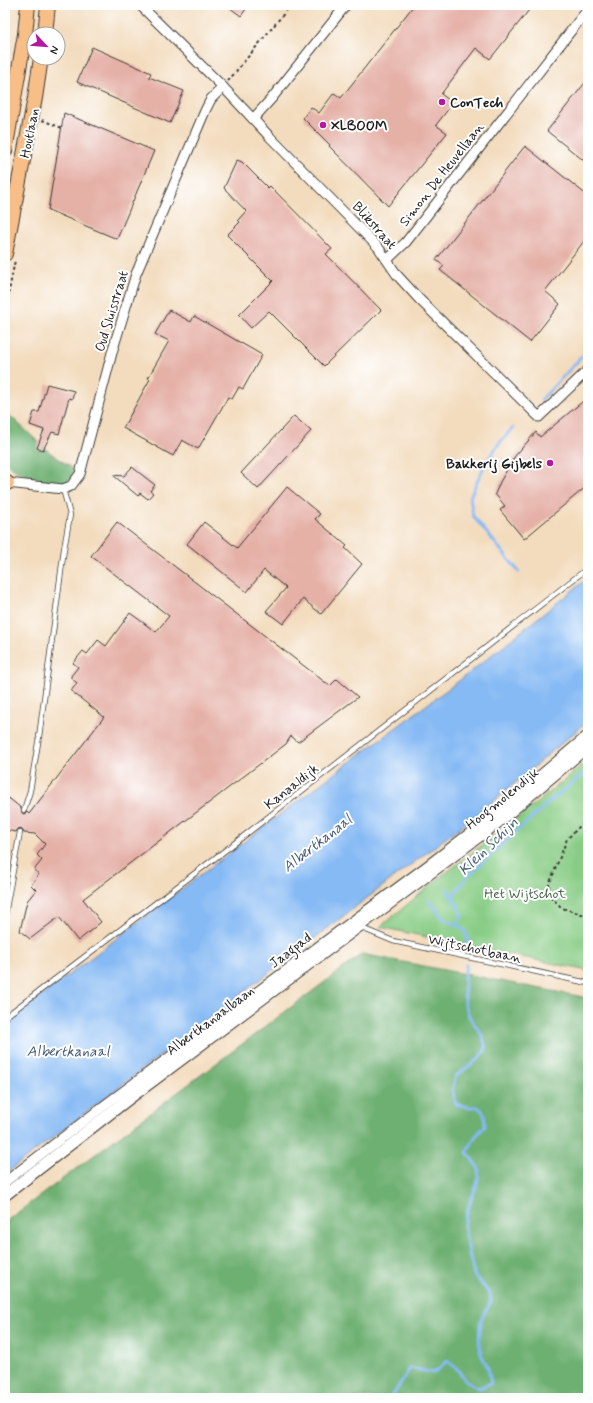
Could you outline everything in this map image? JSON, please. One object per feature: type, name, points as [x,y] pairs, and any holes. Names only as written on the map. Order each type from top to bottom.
[{"type":"main road","name":"Houtlaan","points":[[5,151],[25,34],[28,5]]},
{"type":"main road","points":[[46,26],[48,5]]},
{"type":"main road","name":"Houtlaan","points":[[5,254],[40,66]]},
{"type":"street","name":"Blikstraat","points":[[140,5],[223,87],[378,247],[397,275],[419,299],[539,417],[588,370]]},
{"type":"street","points":[[253,119],[272,98],[346,5]]},
{"type":"street","name":"Simon De Heuvellaan","points":[[387,260],[406,242],[588,9]]},
{"type":"street","name":"Oud Sluisstraat","points":[[62,490],[71,486],[80,474],[113,349],[136,274],[205,111],[211,99],[223,87]]},
{"type":"street","points":[[6,484],[62,490]]},
{"type":"street","name":"Jaagpad","points":[[5,1182],[106,1104],[428,865],[493,815],[588,735]]},
{"type":"street","name":"Hoogmolendijk","points":[[433,871],[498,822],[588,746]]},
{"type":"street","name":"Albertkanaalbaan","points":[[5,1195],[127,1100],[433,871]]},
{"type":"lane","points":[[24,810],[30,791],[39,737],[63,556],[70,515],[62,490]]},
{"type":"lane","name":"Kanaaldijk","points":[[5,1017],[249,832],[588,568]]},
{"type":"lane","points":[[5,914],[20,832]]},
{"type":"lane","name":"Wijtschotbaan","points":[[359,927],[393,942],[588,983]]},
{"type":"path","points":[[223,87],[292,5]]},
{"type":"path","points":[[42,120],[62,128]]},
{"type":"path","points":[[588,818],[567,840],[549,885],[551,897],[562,908],[588,916]]},
{"type":"green space","points":[[5,407],[6,412],[48,451],[76,471],[72,479],[64,483],[58,483],[34,478],[12,468],[5,462]]},
{"type":"green space","name":"Het Wijtschot","points":[[588,760],[588,971],[380,927],[443,875],[543,798]]},
{"type":"green space","points":[[362,954],[588,998],[588,1398],[12,1398],[5,1396],[5,1222]]},
{"type":"water","name":"Albertkanaal","points":[[588,578],[588,721],[488,806],[5,1174],[5,1023],[464,677]]},
{"type":"building","points":[[226,5],[249,5],[241,16]]},
{"type":"building","points":[[414,5],[533,5],[490,59],[476,48],[441,94],[453,103],[436,125],[447,133],[388,206],[303,118],[311,107],[319,113],[334,93],[341,98]]},
{"type":"building","points":[[92,47],[151,73],[149,77],[184,91],[170,123],[77,82]]},
{"type":"building","points":[[588,79],[588,164],[547,131]]},
{"type":"building","points":[[64,113],[154,151],[117,239],[48,210]]},
{"type":"building","points":[[525,146],[588,196],[588,236],[545,291],[560,304],[530,342],[440,270],[444,266],[436,260]]},
{"type":"building","points":[[237,160],[242,162],[268,188],[270,186],[332,249],[326,254],[381,310],[324,366],[269,311],[251,328],[239,315],[273,281],[227,235],[240,222],[238,220],[246,211],[224,188]]},
{"type":"building","points":[[169,310],[191,322],[194,316],[262,355],[243,389],[239,387],[232,399],[228,397],[198,449],[182,440],[173,456],[123,428],[150,379],[148,378],[169,341],[155,334]]},
{"type":"building","points":[[47,384],[74,391],[72,399],[69,398],[59,434],[52,432],[43,450],[37,448],[44,430],[30,425],[34,412],[39,412]]},
{"type":"building","name":"Bakkerij Gijbels","points":[[588,397],[588,485],[524,539],[500,510],[505,506],[495,494],[500,482],[515,456],[536,432],[540,437]]},
{"type":"building","points":[[294,416],[311,431],[258,489],[241,473]]},
{"type":"building","points":[[132,467],[155,485],[150,491],[153,493],[148,499],[140,493],[138,496],[113,475],[124,476]]},
{"type":"building","points":[[287,487],[320,514],[315,519],[347,546],[345,548],[362,564],[321,614],[303,599],[283,624],[266,611],[286,588],[264,570],[247,592],[187,544],[204,522],[237,548]]},
{"type":"building","points":[[117,522],[330,686],[337,679],[358,697],[298,742],[291,736],[286,744],[83,899],[101,922],[78,941],[59,917],[30,939],[20,931],[27,901],[36,890],[31,885],[39,874],[34,870],[42,860],[37,855],[45,844],[35,834],[24,833],[21,828],[16,832],[5,830],[5,795],[21,808],[22,813],[24,814],[27,812],[29,814],[104,717],[71,691],[77,683],[71,678],[78,667],[73,663],[83,651],[87,654],[98,640],[106,646],[130,613],[156,632],[169,616],[91,556]]},
{"type":"waterway","name":"Klein Schijn","points":[[541,400],[588,350]]},
{"type":"waterway","name":"Klein Schijn","points":[[513,428],[501,441],[486,462],[470,497],[473,516],[519,572]]},
{"type":"waterway","name":"Klein Schijn","points":[[452,897],[467,877],[547,804],[588,770]]},
{"type":"waterway","name":"Klein Schijn","points":[[447,889],[462,915],[457,925]]},
{"type":"waterway","name":"Klein Schijn","points":[[429,901],[444,919],[464,930],[467,936],[468,952]]},
{"type":"waterway","name":"Klein Schijn","points":[[390,1398],[410,1368],[434,1373],[447,1361],[457,1369],[467,1382],[479,1388],[491,1383],[488,1368],[481,1354],[479,1338],[481,1319],[491,1302],[490,1294],[474,1275],[464,1225],[469,1205],[477,1185],[479,1169],[467,1152],[475,1137],[485,1126],[484,1113],[478,1107],[468,1107],[456,1104],[452,1090],[456,1076],[478,1059],[486,1049],[483,1037],[469,1016],[465,1005],[464,978],[466,965]]},
{"type":"place","name":"ConTech","points":[[442,102]]},
{"type":"place","name":"XLBOOM","points":[[323,125]]},
{"type":"place","name":"Bakkerij Gijbels","points":[[550,463]]}]
